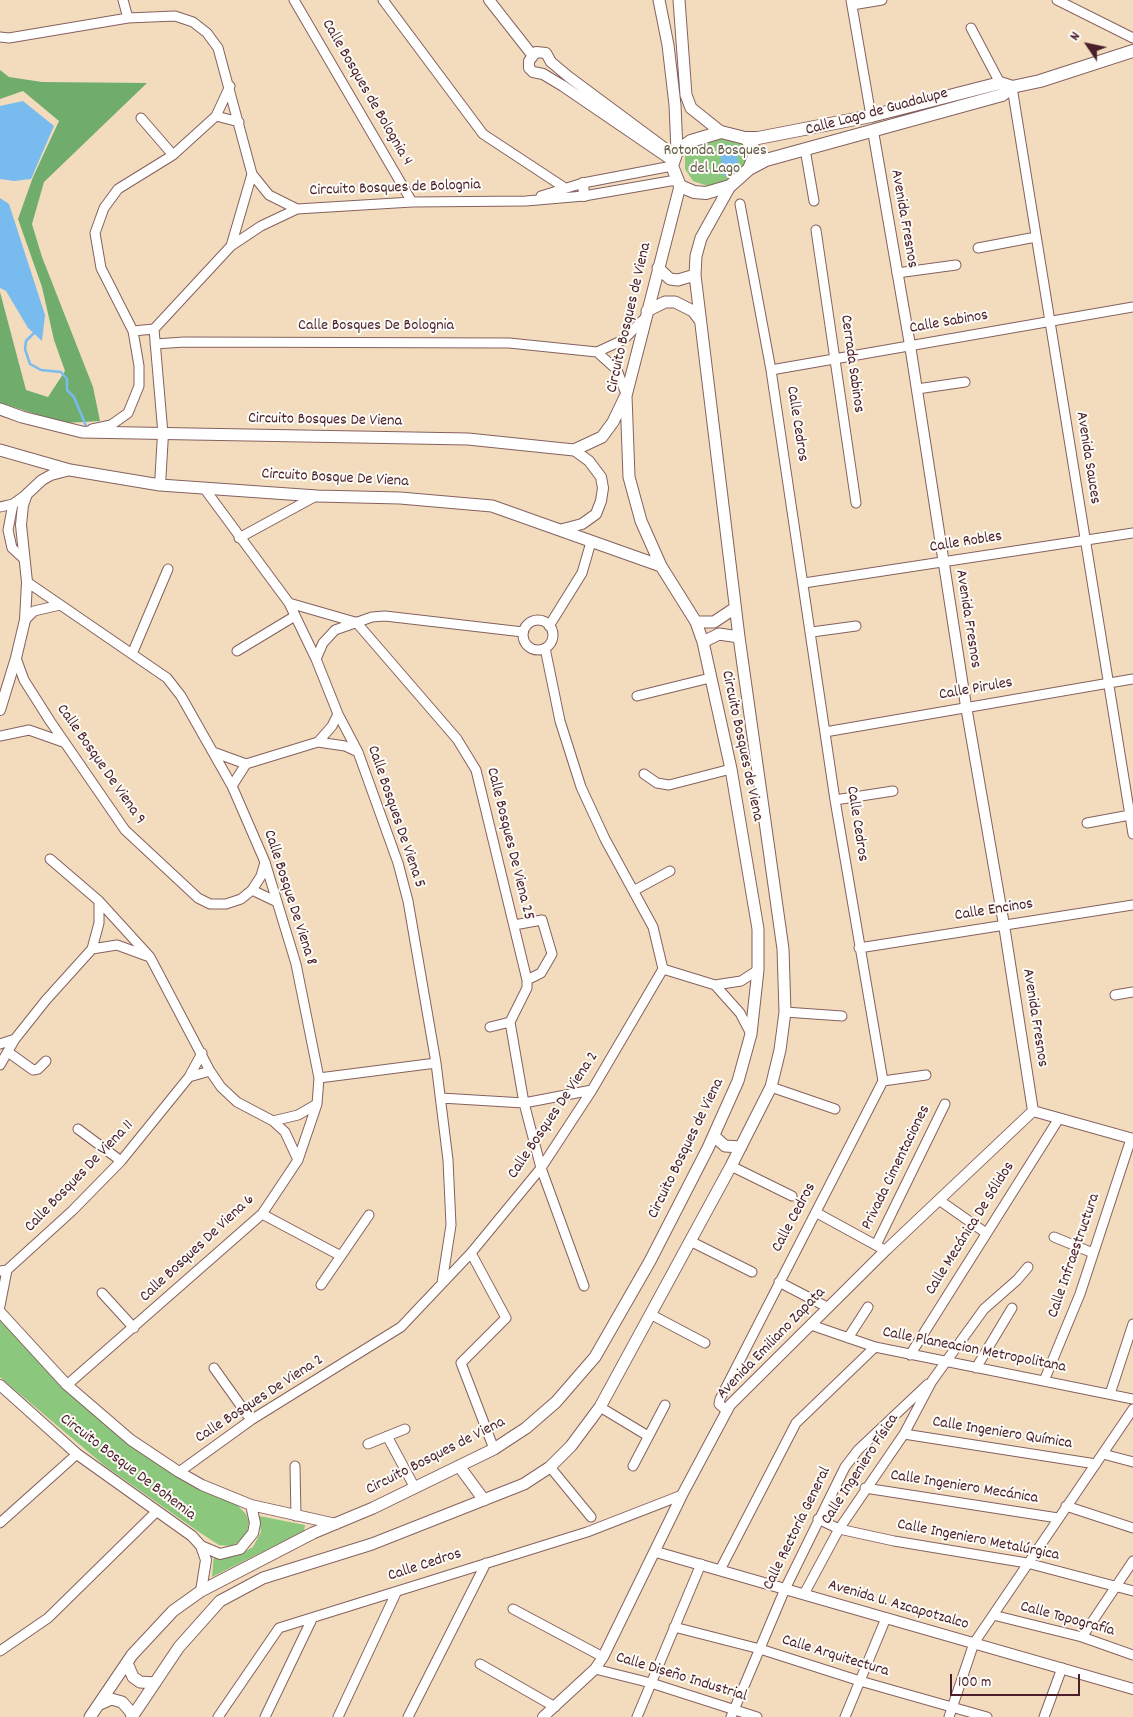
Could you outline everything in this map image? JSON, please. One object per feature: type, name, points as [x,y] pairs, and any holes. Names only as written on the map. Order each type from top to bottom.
[{"type":"main road","points":[[678,1],[686,95],[691,108],[699,117],[721,132],[744,138],[752,145],[755,154],[749,169],[730,186],[706,193],[694,192],[678,183],[674,158],[672,79],[660,3],[678,1]]},
{"type":"main road","name":"Calle Lago de Guadalupe","points":[[749,169],[766,160],[1002,95],[1012,88],[1040,81],[1133,50]]},
{"type":"main road","points":[[1000,83],[1012,88]]},
{"type":"main road","name":"Calle Lago de Guadalupe","points":[[744,138],[758,138],[871,116],[1000,83]]},
{"type":"main road","points":[[674,158],[691,141],[721,132]]},
{"type":"main road","name":"Circuito Bosques de Viena","points":[[90,1717],[127,1663],[173,1610],[202,1591],[313,1533],[415,1488],[494,1449],[526,1428],[556,1402],[595,1357],[650,1261],[714,1136],[738,1081],[751,1034],[758,970],[758,929],[731,769],[710,678],[704,642],[696,622],[661,566],[633,498],[629,477],[626,396],[678,183]]},
{"type":"main road","name":"Circuito Bosques de Viena","points":[[132,1717],[179,1647],[220,1601],[263,1578],[372,1544],[524,1484],[550,1467],[571,1446],[600,1407],[742,1147],[771,1087],[780,1050],[785,1012],[783,949],[739,637],[694,275],[696,256],[701,238],[730,186]]},
{"type":"main road","points":[[658,268],[670,279],[678,280],[694,275]]},
{"type":"main road","points":[[646,315],[665,302],[675,302],[689,308],[699,318]]},
{"type":"main road","name":"Circuito Bosques De Viena","points":[[0,409],[22,417],[82,432],[468,439],[574,450],[602,437],[613,422],[626,396]]},
{"type":"main road","name":"Circuito Bosque De Viena","points":[[0,450],[70,470],[160,485],[317,496],[400,498],[492,506],[661,566]]},
{"type":"main road","points":[[696,622],[714,622],[736,608]]},
{"type":"main road","points":[[704,642],[719,634],[739,637]]},
{"type":"main road","points":[[714,1136],[725,1146],[742,1147]]},
{"type":"main road","points":[[708,1148],[721,1152],[732,1165]]},
{"type":"main road","points":[[460,1466],[484,1500]]},
{"type":"main road","points":[[127,1663],[129,1671],[140,1682],[155,1683]]},
{"type":"main road","points":[[100,1704],[105,1700],[117,1700],[127,1706],[132,1717]]},
{"type":"street","points":[[123,0],[128,18]]},
{"type":"street","name":"Calle Bosques de Bolognia 4","points":[[294,0],[412,202]]},
{"type":"street","points":[[383,0],[483,134],[565,188]]},
{"type":"street","points":[[489,0],[533,56]]},
{"type":"street","points":[[871,116],[851,3],[882,0]]},
{"type":"street","points":[[1057,0],[1133,38]]},
{"type":"street","name":"Circuito Bosques de Bolognia","points":[[0,37],[9,38],[128,18],[175,16],[193,22],[207,33],[218,48],[230,86],[252,174],[269,195],[297,208],[412,202],[526,201],[584,196],[678,183]]},
{"type":"street","points":[[970,28],[1000,83]]},
{"type":"street","points":[[536,52],[546,53],[551,62],[569,77],[674,158],[563,86],[543,74],[533,72],[529,68],[529,61],[536,52]]},
{"type":"street","points":[[563,86],[569,77]]},
{"type":"street","points":[[82,432],[111,425],[128,412],[139,386],[140,366],[133,331],[101,268],[95,233],[104,208],[118,189],[173,155],[216,116],[230,86]]},
{"type":"street","name":"Avenida Sauces","points":[[1012,88],[1133,834]]},
{"type":"street","points":[[216,116],[239,122]]},
{"type":"street","points":[[141,118],[173,155]]},
{"type":"street","name":"Avenida Fresnos","points":[[872,131],[910,346],[966,706],[1004,925],[1033,1112]]},
{"type":"street","points":[[805,149],[814,201]]},
{"type":"street","name":"Circuito Bosques de Bolognia","points":[[526,201],[565,188],[674,158]]},
{"type":"street","points":[[231,246],[252,174]]},
{"type":"street","points":[[582,184],[584,196]]},
{"type":"street","name":"Calle Cedros","points":[[727,1411],[719,1404],[720,1399],[883,1081],[859,948],[771,370],[740,204]]},
{"type":"street","points":[[133,331],[154,329],[231,246],[261,226],[297,208]]},
{"type":"street","name":"Cerrada Sabinos","points":[[816,230],[856,502]]},
{"type":"street","points":[[978,248],[1036,237]]},
{"type":"street","points":[[897,273],[956,265]]},
{"type":"street","name":"Calle Sabinos","points":[[771,370],[1133,307]]},
{"type":"street","points":[[626,396],[623,382],[617,370],[598,352],[623,340],[646,315]]},
{"type":"street","points":[[154,329],[163,434],[160,485]]},
{"type":"street","name":"Calle Bosques De Bolognia","points":[[155,344],[184,342],[509,343],[598,352]]},
{"type":"street","points":[[917,389],[965,382]]},
{"type":"street","points":[[563,530],[582,524],[596,514],[602,501],[603,488],[601,477],[589,461],[574,450]]},
{"type":"street","points":[[0,507],[13,504],[51,475],[70,470]]},
{"type":"street","name":"Calle Bosques De Viena 5","points":[[204,488],[289,603],[316,659],[338,714],[358,752],[398,863],[408,901],[436,1063],[448,1160],[451,1225],[442,1284]]},
{"type":"street","points":[[0,710],[25,620],[27,582],[22,512],[27,494]]},
{"type":"street","points":[[240,538],[317,496]]},
{"type":"street","points":[[13,504],[4,527],[12,548],[24,559]]},
{"type":"street","name":"Calle Robles","points":[[804,583],[1133,533]]},
{"type":"street","points":[[549,626],[579,579],[587,561],[591,542]]},
{"type":"street","points":[[132,654],[168,569]]},
{"type":"street","name":"Calle Bosque De Viena 8","points":[[27,582],[167,678],[181,696],[232,786],[265,862],[296,964],[319,1078]]},
{"type":"street","points":[[289,603],[356,622]]},
{"type":"street","points":[[25,620],[34,611],[60,605]]},
{"type":"street","points":[[236,651],[294,616]]},
{"type":"street","points":[[316,659],[328,636],[335,630],[356,622],[385,616],[523,632]]},
{"type":"street","name":"Calle Bosques De Viena 25","points":[[356,622],[457,739],[472,762],[479,780],[528,980]]},
{"type":"street","points":[[532,622],[544,622],[549,626],[553,638],[546,648],[537,651],[529,648],[524,640],[523,632],[532,622]]},
{"type":"street","points":[[812,632],[856,626]]},
{"type":"street","points":[[546,648],[560,721],[581,787],[605,839],[635,890],[653,927],[663,969],[715,985],[741,981],[758,970]]},
{"type":"street","name":"Calle Bosque De Viena 9","points":[[16,658],[24,680],[63,742],[125,830],[198,898],[210,904],[226,904],[240,899],[252,890]]},
{"type":"street","points":[[637,696],[710,678]]},
{"type":"street","name":"Calle Pirules","points":[[825,732],[966,706],[1133,679]]},
{"type":"street","points":[[318,742],[332,726],[338,714]]},
{"type":"street","points":[[0,736],[29,730],[63,742]]},
{"type":"street","points":[[213,752],[246,764],[318,742],[345,746],[358,752]]},
{"type":"street","points":[[232,786],[246,764]]},
{"type":"street","points":[[644,774],[657,783],[669,785],[731,769]]},
{"type":"street","points":[[836,800],[893,792]]},
{"type":"street","points":[[1087,824],[1130,815]]},
{"type":"street","points":[[50,859],[99,901],[150,958],[210,1071],[221,1087],[237,1102],[273,1121],[290,1138],[298,1160]]},
{"type":"street","points":[[265,862],[261,876],[252,890],[277,902]]},
{"type":"street","points":[[635,890],[670,871]]},
{"type":"street","points":[[0,1065],[15,1039],[46,1000],[92,949],[99,923],[99,901]]},
{"type":"street","name":"Calle Encinos","points":[[859,948],[1133,905]]},
{"type":"street","points":[[514,925],[542,920],[552,954],[542,973],[528,980],[510,1022],[524,1103],[541,1168],[584,1286]]},
{"type":"street","points":[[92,949],[117,945],[150,958]]},
{"type":"street","name":"Calle Bosques De Viena 2","points":[[178,1472],[251,1420],[401,1327],[471,1253],[541,1168],[592,1090],[663,969]]},
{"type":"street","points":[[715,985],[740,1012],[751,1034]]},
{"type":"street","points":[[1115,995],[1133,992]]},
{"type":"street","points":[[785,1012],[842,1016]]},
{"type":"street","points":[[490,1027],[510,1022]]},
{"type":"street","points":[[0,1044],[8,1043],[15,1039]]},
{"type":"street","points":[[8,1052],[34,1070],[38,1070],[46,1061]]},
{"type":"street","name":"Calle Bosques De Viena 11","points":[[0,1306],[3,1271],[72,1211],[121,1161],[189,1077],[202,1054]]},
{"type":"street","points":[[319,1078],[436,1063]]},
{"type":"street","points":[[189,1077],[210,1071]]},
{"type":"street","points":[[883,1081],[926,1075]]},
{"type":"street","name":"Calle Bosques De Viena 6","points":[[67,1384],[134,1328],[262,1214],[298,1160],[317,1104],[319,1078]]},
{"type":"street","points":[[771,1087],[835,1109]]},
{"type":"street","points":[[441,1098],[524,1103],[592,1090]]},
{"type":"street","points":[[273,1121],[298,1115],[317,1104]]},
{"type":"street","name":"Privada Cimentaciones","points":[[876,1245],[946,1104]]},
{"type":"street","points":[[1033,1112],[1132,1139]]},
{"type":"street","name":"Avenida Emiliano Zapata","points":[[544,1717],[595,1669],[603,1657],[656,1552],[682,1495],[730,1404],[886,1250],[1033,1112]]},
{"type":"street","name":"Calle Mecánica De Sólidos","points":[[910,1355],[1058,1120]]},
{"type":"street","points":[[78,1129],[121,1161]]},
{"type":"street","name":"Calle Infraestructura","points":[[1044,1381],[1080,1294],[1132,1139]]},
{"type":"street","points":[[732,1165],[792,1196]]},
{"type":"street","points":[[939,1200],[986,1233]]},
{"type":"street","points":[[817,1213],[886,1250]]},
{"type":"street","points":[[262,1214],[341,1256]]},
{"type":"street","points":[[321,1285],[369,1215]]},
{"type":"street","points":[[1054,1237],[1093,1253]]},
{"type":"street","points":[[690,1241],[752,1272]]},
{"type":"street","points":[[471,1253],[506,1318],[460,1363],[494,1449]]},
{"type":"street","name":"Calle Ingeniero Física","points":[[804,1594],[839,1529],[865,1488],[904,1434],[944,1362],[984,1309],[1017,1280],[1028,1267]]},
{"type":"street","points":[[779,1282],[827,1307]]},
{"type":"street","points":[[102,1293],[134,1328]]},
{"type":"street","points":[[848,1338],[868,1306]]},
{"type":"street","points":[[976,1368],[1012,1308]]},
{"type":"street","points":[[0,1312],[67,1384],[131,1440],[178,1472],[202,1485],[251,1505],[336,1524]]},
{"type":"street","points":[[650,1314],[705,1343]]},
{"type":"street","points":[[1110,1394],[1133,1324]]},
{"type":"street","name":"Calle Planeacion Metropolitana","points":[[811,1326],[875,1347],[910,1355],[1133,1399]]},
{"type":"street","points":[[720,1570],[796,1423],[875,1347]]},
{"type":"street","points":[[214,1368],[251,1420]]},
{"type":"street","name":"Calle Rectoría General","points":[[733,1714],[785,1589],[818,1519],[851,1458],[932,1381]]},
{"type":"street","name":"Circuito Bosque De Bohemia","points":[[0,1385],[77,1454],[192,1536],[201,1546]]},
{"type":"street","points":[[633,1466],[665,1405]]},
{"type":"street","points":[[600,1407],[648,1436]]},
{"type":"street","points":[[949,1717],[974,1643],[1027,1562],[1133,1409]]},
{"type":"street","points":[[368,1444],[405,1429]]},
{"type":"street","name":"Calle Ingeniero Química","points":[[904,1434],[1096,1464]]},
{"type":"street","points":[[387,1436],[415,1488]]},
{"type":"street","points":[[0,1523],[77,1454]]},
{"type":"street","points":[[1103,1454],[1133,1462]]},
{"type":"street","points":[[295,1466],[296,1516]]},
{"type":"street","points":[[550,1467],[591,1517]]},
{"type":"street","name":"Calle Ingeniero Mecánica","points":[[865,1488],[1058,1518]]},
{"type":"street","name":"Calle Cedros","points":[[218,1717],[279,1628],[587,1532],[682,1495]]},
{"type":"street","points":[[201,1546],[220,1554],[240,1549],[253,1533],[255,1523],[251,1505]]},
{"type":"street","points":[[1066,1506],[1133,1528]]},
{"type":"street","points":[[0,1651],[48,1618],[156,1512]]},
{"type":"street","name":"Calle Ingeniero Metalúrgica","points":[[818,1519],[839,1529],[894,1541],[1027,1562],[1133,1591]]},
{"type":"street","points":[[201,1546],[206,1560],[202,1591]]},
{"type":"street","name":"Avenida U. Azcapotzalco","points":[[656,1552],[1133,1688]]},
{"type":"street","points":[[1082,1637],[1133,1561]]},
{"type":"street","points":[[408,1717],[486,1564]]},
{"type":"street","points":[[637,1717],[700,1564]]},
{"type":"street","points":[[338,1717],[396,1593]]},
{"type":"street","points":[[513,1609],[603,1657]]},
{"type":"street","name":"Calle Topografía","points":[[993,1615],[1082,1637],[1133,1655]]},
{"type":"street","points":[[845,1717],[886,1618]]},
{"type":"street","points":[[265,1717],[312,1619]]},
{"type":"street","name":"Calle Arquitectura","points":[[674,1627],[760,1649],[860,1681],[987,1717]]},
{"type":"street","points":[[480,1664],[554,1707]]},
{"type":"street","points":[[1044,1717],[1062,1668]]},
{"type":"street","name":"Calle Diseño Industrial","points":[[595,1669],[651,1683],[733,1714],[758,1717]]},
{"type":"green space","points":[[0,70],[9,77],[42,82],[147,83],[44,182],[32,224],[42,257],[93,387],[100,421],[65,423],[0,403],[0,292],[26,390],[48,397],[65,371],[54,340],[42,287],[18,219],[33,177],[59,121],[23,91],[0,99]]},
{"type":"green space","name":"Rotonda Bosques del Lago","points":[[725,137],[735,139],[751,151],[739,177],[708,186],[693,181],[685,169],[685,154],[695,144]]},
{"type":"green space","points":[[0,1318],[26,1348],[117,1435],[201,1490],[235,1503],[246,1514],[249,1522],[245,1540],[230,1546],[219,1545],[199,1532],[105,1466],[0,1377]]},
{"type":"green space","points":[[259,1516],[305,1525],[304,1531],[212,1577],[214,1554],[223,1557],[237,1556],[253,1547],[261,1532]]},
{"type":"water","points":[[23,101],[54,126],[31,179],[14,181],[0,179],[0,106]]},
{"type":"water","points":[[719,144],[730,145],[737,153],[738,163],[728,175],[723,176]]},
{"type":"water","points":[[0,198],[9,204],[45,315],[42,341],[28,328],[6,291],[0,288]]},
{"type":"waterway","points":[[34,333],[26,341],[25,349],[30,364],[41,370],[61,372],[67,379],[67,390],[74,397],[86,426]]}]
